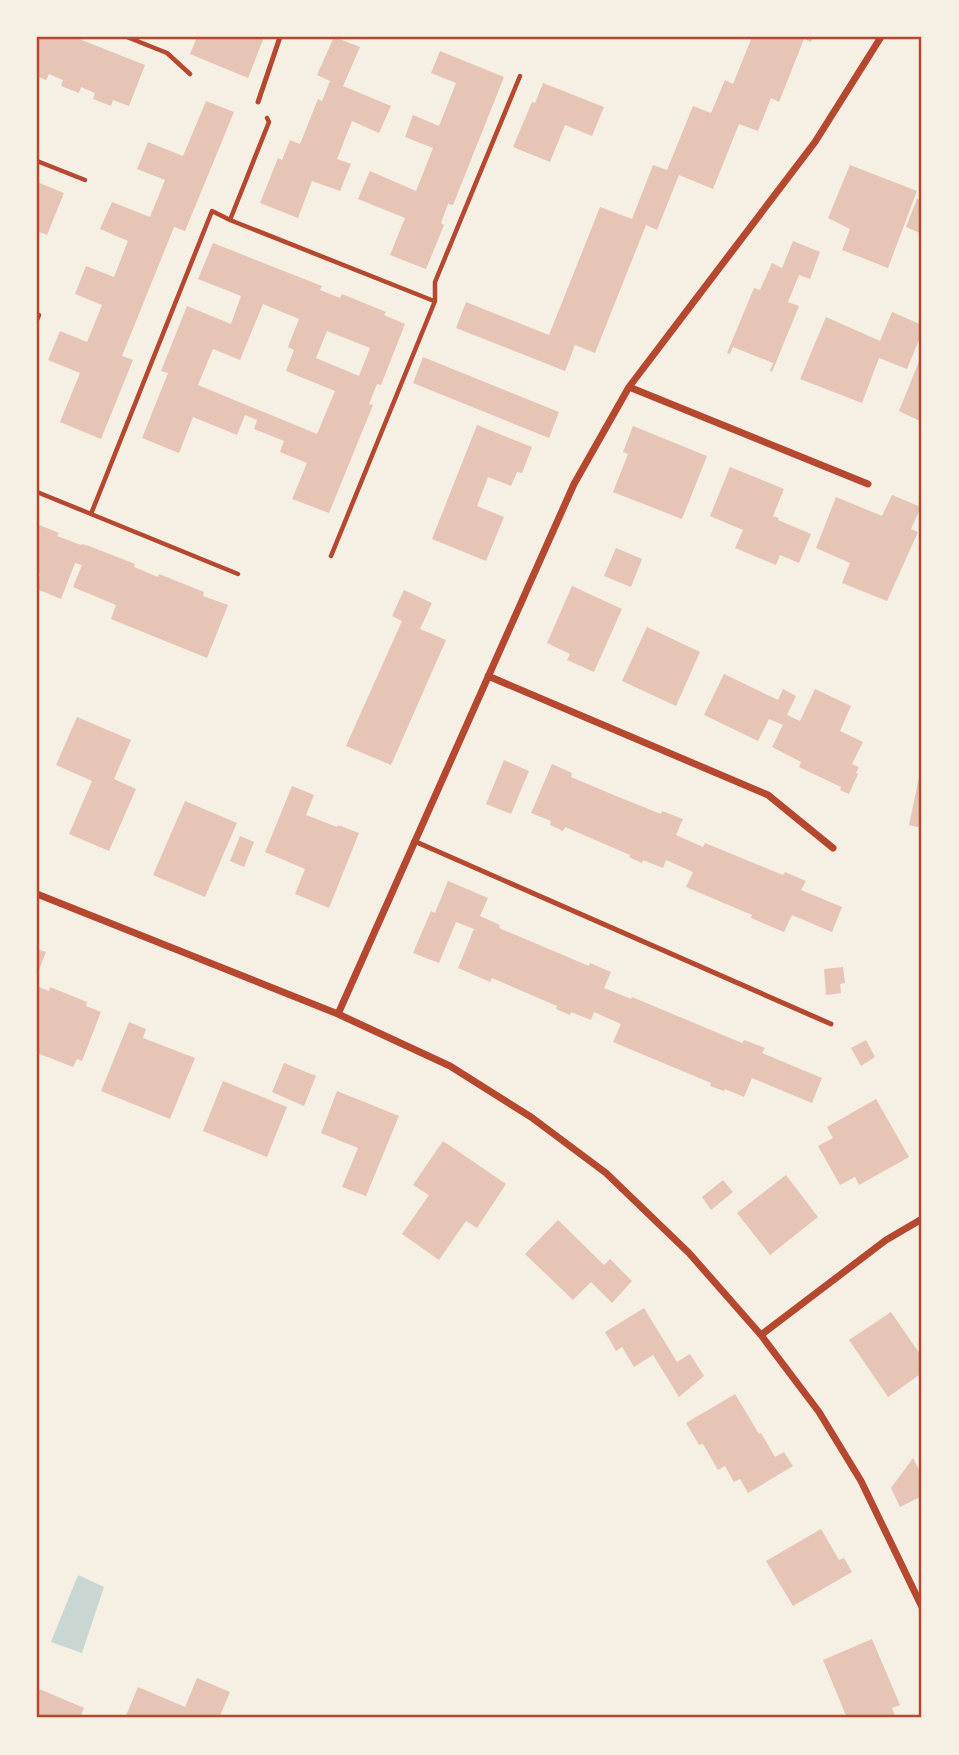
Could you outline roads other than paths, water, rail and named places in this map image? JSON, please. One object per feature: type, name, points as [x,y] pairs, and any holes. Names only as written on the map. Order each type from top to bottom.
[{"type":"street","points":[[338,1014],[574,484],[629,387],[815,142],[881,37]]},
{"type":"street","points":[[629,387],[868,484]]},
{"type":"street","points":[[488,676],[768,795],[833,848]]},
{"type":"street","points":[[37,894],[338,1014],[450,1066],[531,1117],[606,1173],[689,1253],[761,1335],[819,1412],[861,1481],[922,1607]]},
{"type":"street","points":[[761,1335],[886,1240],[922,1219]]},
{"type":"lane","points":[[258,102],[280,37]]},
{"type":"lane","points":[[414,841],[831,1024]]}]
